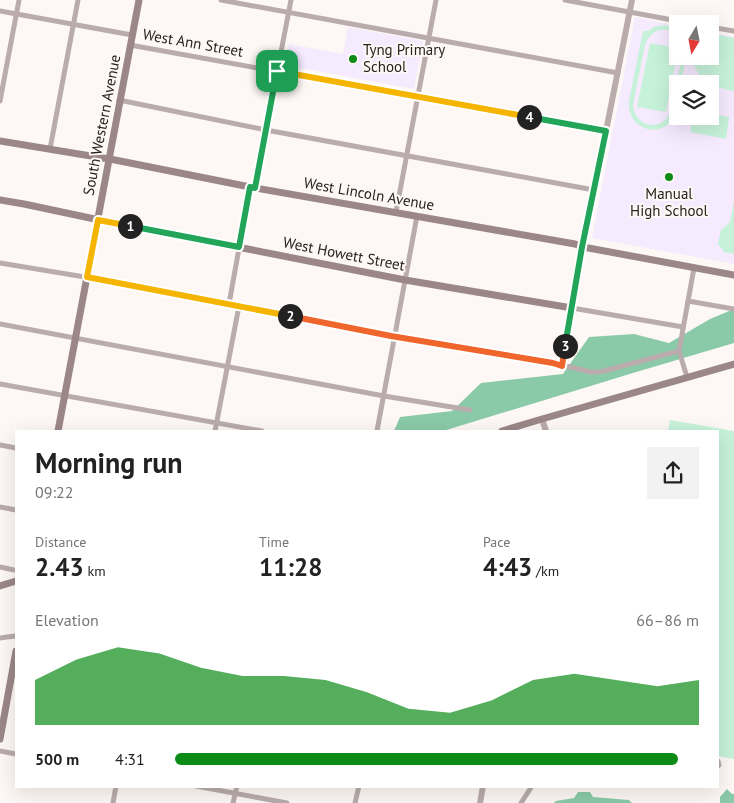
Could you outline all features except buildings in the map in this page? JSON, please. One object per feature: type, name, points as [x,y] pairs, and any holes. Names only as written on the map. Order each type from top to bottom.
[{"type":"main road","name":"South Western Avenue","points":[[58,430],[139,0]]},
{"type":"main road","name":"West Lincoln Avenue","points":[[0,141],[565,242],[582,247],[734,275]]},
{"type":"main road","name":"West Howett Street","points":[[0,200],[405,280],[572,308]]},
{"type":"main road","points":[[572,308],[582,247]]},
{"type":"main road","points":[[505,430],[734,364]]},
{"type":"main road","points":[[0,586],[15,581]]},
{"type":"main road","points":[[0,739],[2,712],[15,654]]},
{"type":"street","points":[[0,101],[19,0]]},
{"type":"street","points":[[50,149],[78,0]]},
{"type":"street","points":[[221,0],[618,72]]},
{"type":"street","points":[[230,304],[239,247],[266,130],[290,0]]},
{"type":"street","points":[[396,212],[436,0]]},
{"type":"street","points":[[566,0],[669,19]]},
{"type":"street","points":[[582,247],[632,0]]},
{"type":"street","name":"West Ann Street","points":[[0,11],[132,35]]},
{"type":"street","points":[[719,28],[734,31]]},
{"type":"street","name":"West Ann Street","points":[[130,45],[606,131]]},
{"type":"street","points":[[120,100],[266,130],[594,190]]},
{"type":"street","points":[[377,430],[418,216]]},
{"type":"street","points":[[0,263],[87,277],[395,337],[553,363],[591,372],[600,372],[679,351]]},
{"type":"street","points":[[687,377],[679,351],[694,268]]},
{"type":"street","points":[[688,301],[734,309]]},
{"type":"street","points":[[215,430],[239,306]]},
{"type":"street","points":[[562,366],[572,308]]},
{"type":"street","name":"West Howett Street","points":[[572,308],[683,327]]},
{"type":"street","points":[[0,324],[384,396],[470,410]]},
{"type":"street","points":[[0,384],[256,430]]},
{"type":"street","points":[[542,419],[546,430]]},
{"type":"street","points":[[0,445],[15,448]]},
{"type":"street","points":[[0,507],[15,510]]},
{"type":"street","points":[[0,568],[14,570]]},
{"type":"street","points":[[0,638],[15,636]]},
{"type":"street","points":[[0,751],[15,754]]},
{"type":"street","points":[[113,803],[116,788]]},
{"type":"street","points":[[206,788],[288,803]]},
{"type":"street","points":[[234,803],[236,788]]},
{"type":"street","points":[[356,803],[359,788]]},
{"type":"street","points":[[480,803],[484,788]]},
{"type":"street","points":[[521,803],[531,788]]},
{"type":"shaded area","name":"Manual High School","points":[[635,17],[669,24],[669,65],[719,65],[719,34],[734,37],[734,264],[592,238]]},
{"type":"shaded area","name":"Tyng Primary School","points":[[348,27],[423,41],[414,89],[285,65],[289,44],[343,54]]},
{"type":"green space","points":[[665,25],[669,26],[669,30],[658,31],[647,40],[633,105],[639,119],[650,125],[662,122],[669,114],[669,123],[655,130],[639,125],[633,119],[629,101],[643,31],[648,31],[654,27]]},
{"type":"green space","points":[[719,35],[734,38],[734,91],[719,87],[719,75],[700,75],[694,65],[719,65]]},
{"type":"green space","points":[[650,43],[669,47],[669,65],[675,65],[673,75],[669,75],[669,96],[666,112],[637,107]]},
{"type":"green space","points":[[680,65],[684,65],[683,75],[678,75]]},
{"type":"green space","points":[[719,115],[729,117],[726,139],[690,132],[691,125],[719,125]]},
{"type":"green space","points":[[734,201],[734,254],[724,252],[718,244],[721,230],[730,222]]},
{"type":"green space","points":[[734,309],[734,343],[446,430],[394,430],[400,417],[452,411],[481,383],[563,374],[589,337],[634,334],[669,343],[710,319]]},
{"type":"green space","points":[[670,420],[734,431],[734,759],[719,756],[719,430],[668,430]]},
{"type":"green space","points":[[727,789],[734,794],[734,803],[720,803],[720,797]]},
{"type":"green space","points":[[578,792],[590,792],[593,797],[629,800],[632,803],[554,803],[574,798]]},
{"type":"place","name":"Tyng Primary School","points":[[353,59]]},
{"type":"place","name":"Manual High School","points":[[669,177]]},
{"type":"route","points":[[277,71],[606,131],[582,247],[562,366],[391,336],[87,277],[98,220],[239,247],[250,187],[255,188],[277,71]]}]
